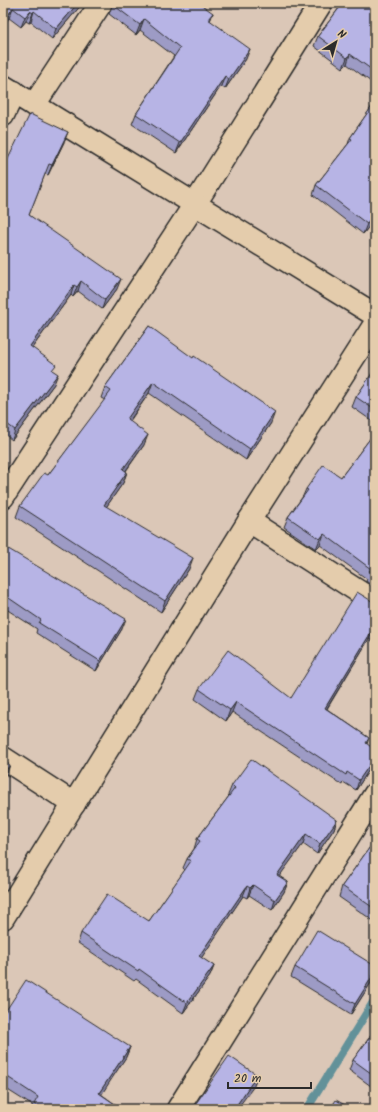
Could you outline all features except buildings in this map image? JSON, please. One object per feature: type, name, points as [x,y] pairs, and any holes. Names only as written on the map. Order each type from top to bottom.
[{"type":"street","points":[[34,105],[101,3]]},
{"type":"street","points":[[3,497],[195,204],[321,3]]},
{"type":"street","points":[[3,115],[8,89],[375,315]]},
{"type":"street","points":[[3,918],[249,520],[375,324]]},
{"type":"street","points":[[249,520],[375,602]]},
{"type":"street","points":[[3,758],[74,804]]},
{"type":"street","points":[[178,1109],[375,794]]},
{"type":"waterway","points":[[307,1109],[375,999]]}]
